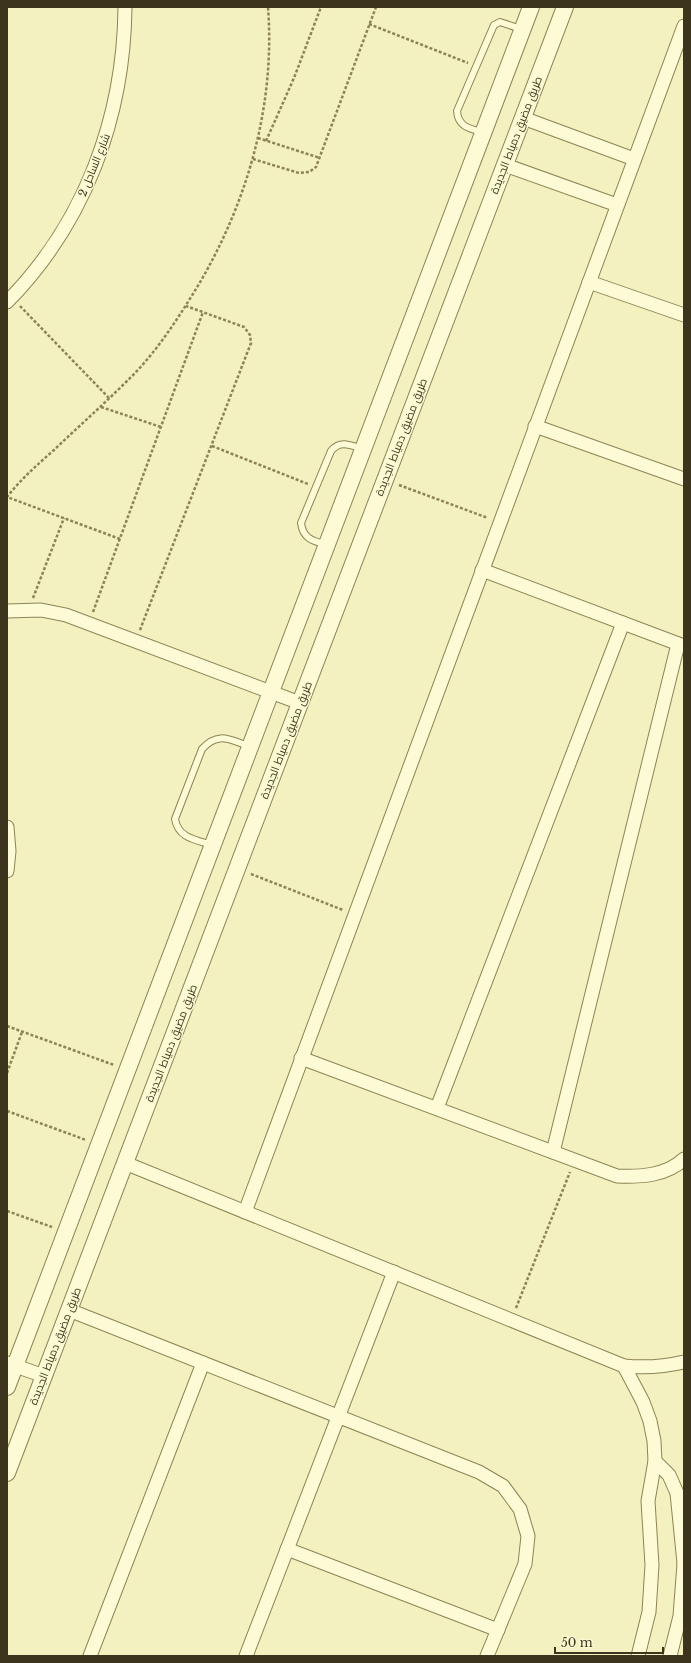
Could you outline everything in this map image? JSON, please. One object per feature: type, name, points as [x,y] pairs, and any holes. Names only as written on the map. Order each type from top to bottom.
[{"type":"street","name":"شارع الساحل 2","points":[[9,300],[28,279],[57,239],[70,218],[92,174],[107,133],[115,104],[123,55],[125,7]]},
{"type":"street","points":[[7,1387],[11,1365],[66,1232],[531,7]]},
{"type":"street","name":"طريق مضيق دمياط الجديدة","points":[[7,1473],[565,7]]},
{"type":"street","points":[[245,1212],[634,159],[681,44],[684,26]]},
{"type":"street","points":[[523,118],[634,159]]},
{"type":"street","points":[[505,165],[617,205]]},
{"type":"street","points":[[589,282],[684,316]]},
{"type":"street","points":[[536,426],[684,479]]},
{"type":"street","points":[[482,570],[681,645],[553,1152]]},
{"type":"street","points":[[7,611],[28,610],[66,615],[300,703]]},
{"type":"street","points":[[437,1108],[623,623]]},
{"type":"street","points":[[7,827],[9,851],[7,871]]},
{"type":"street","points":[[301,1058],[617,1176],[640,1177],[662,1172],[684,1159]]},
{"type":"street","points":[[125,1163],[624,1366],[645,1368],[666,1367],[684,1362]]},
{"type":"street","points":[[246,1656],[394,1272]]},
{"type":"street","points":[[69,1310],[479,1472],[503,1486],[520,1509],[528,1536],[525,1564],[487,1656]]},
{"type":"street","points":[[90,1656],[203,1363]]},
{"type":"street","points":[[11,1365],[44,1376]]},
{"type":"street","points":[[624,1366],[643,1402],[650,1421],[654,1441],[655,1461],[648,1501],[652,1565],[649,1612],[638,1656]]},
{"type":"street","points":[[655,1461],[669,1476],[677,1493],[684,1564],[680,1616],[670,1656]]},
{"type":"street","points":[[287,1550],[498,1630]]},
{"type":"lane","points":[[484,133],[465,127],[461,124],[457,111],[492,28],[497,22],[503,22],[523,29]]},
{"type":"lane","points":[[327,545],[312,541],[307,537],[301,523],[334,447],[344,443],[363,449]]},
{"type":"lane","points":[[213,846],[184,836],[180,833],[175,819],[180,805],[202,749],[205,745],[222,737],[250,747]]},
{"type":"path","points":[[120,539],[7,497],[20,481],[109,398],[143,364],[173,326],[202,280],[223,240],[242,194],[253,159],[258,138],[268,71],[268,7]]},
{"type":"path","points":[[266,141],[294,78],[321,7]]},
{"type":"path","points":[[253,159],[304,173],[313,170],[320,158],[376,7]]},
{"type":"path","points":[[370,24],[476,66]]},
{"type":"path","points":[[258,138],[320,158]]},
{"type":"path","points":[[9,300],[109,398]]},
{"type":"path","points":[[136,641],[250,347],[250,334],[244,327],[186,306]]},
{"type":"path","points":[[89,624],[203,312]]},
{"type":"path","points":[[100,406],[161,427]]},
{"type":"path","points":[[212,446],[316,487]]},
{"type":"path","points":[[385,479],[500,523]]},
{"type":"path","points":[[28,610],[64,518]]},
{"type":"path","points":[[237,868],[354,915]]},
{"type":"path","points":[[7,1026],[128,1069]]},
{"type":"path","points":[[7,1073],[22,1032]]},
{"type":"path","points":[[7,1112],[99,1145]]},
{"type":"path","points":[[511,1320],[575,1160]]},
{"type":"path","points":[[7,1210],[66,1232]]}]
